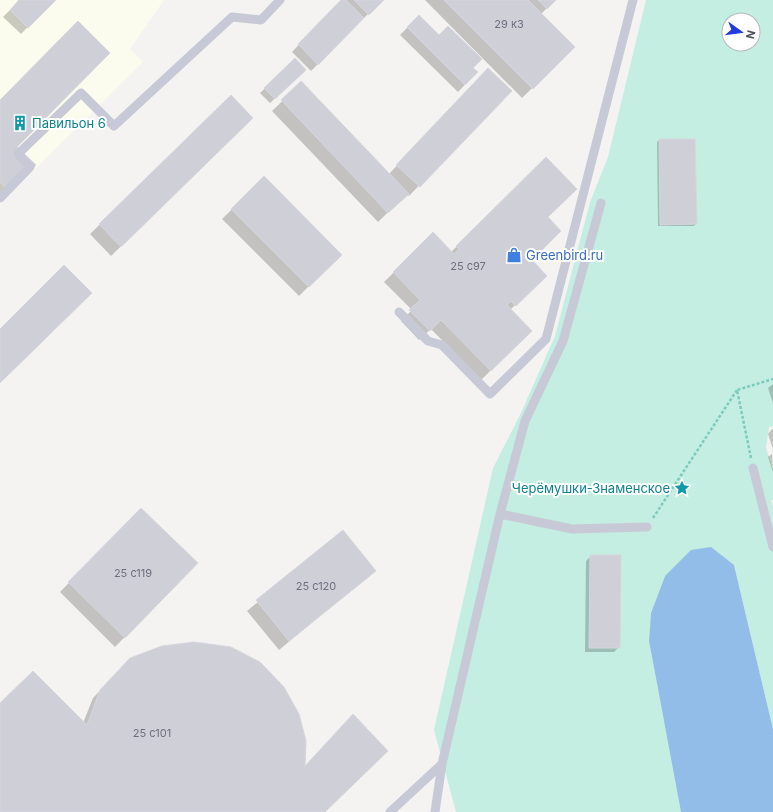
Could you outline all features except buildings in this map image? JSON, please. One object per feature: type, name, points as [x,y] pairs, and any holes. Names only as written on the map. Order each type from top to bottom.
[{"type":"lane","points":[[0,198],[30,167],[18,154],[81,93],[114,126],[232,17],[261,20],[280,0]]},
{"type":"lane","points":[[399,312],[428,341],[442,345],[490,394],[546,339],[634,0]]},
{"type":"lane","points":[[435,812],[442,764],[500,514],[525,421],[563,341],[601,203]]},
{"type":"lane","points":[[753,468],[773,548]]},
{"type":"lane","points":[[500,514],[572,529],[647,527]]},
{"type":"lane","points":[[390,812],[442,764]]},
{"type":"path","points":[[647,527],[737,390],[773,379]]},
{"type":"path","points":[[737,390],[753,468]]},
{"type":"shaded area","points":[[0,0],[164,0],[130,49],[143,62],[0,204]]},
{"type":"green space","points":[[646,0],[773,0],[773,426],[769,427],[766,448],[773,469],[773,500],[771,500],[773,506],[773,729],[734,565],[665,576],[651,613],[649,641],[681,812],[456,812],[434,730],[493,468],[520,415],[555,336],[590,202],[608,157]]},
{"type":"water","points":[[711,547],[734,565],[773,729],[773,812],[681,812],[649,641],[651,613],[665,576],[691,550]]},
{"type":"place","name":"Павильон 6","points":[[20,123]]},
{"type":"place","name":"Greenbird.ru","points":[[514,255]]},
{"type":"place","name":"Черёмушки-Знаменское","points":[[682,488]]}]
